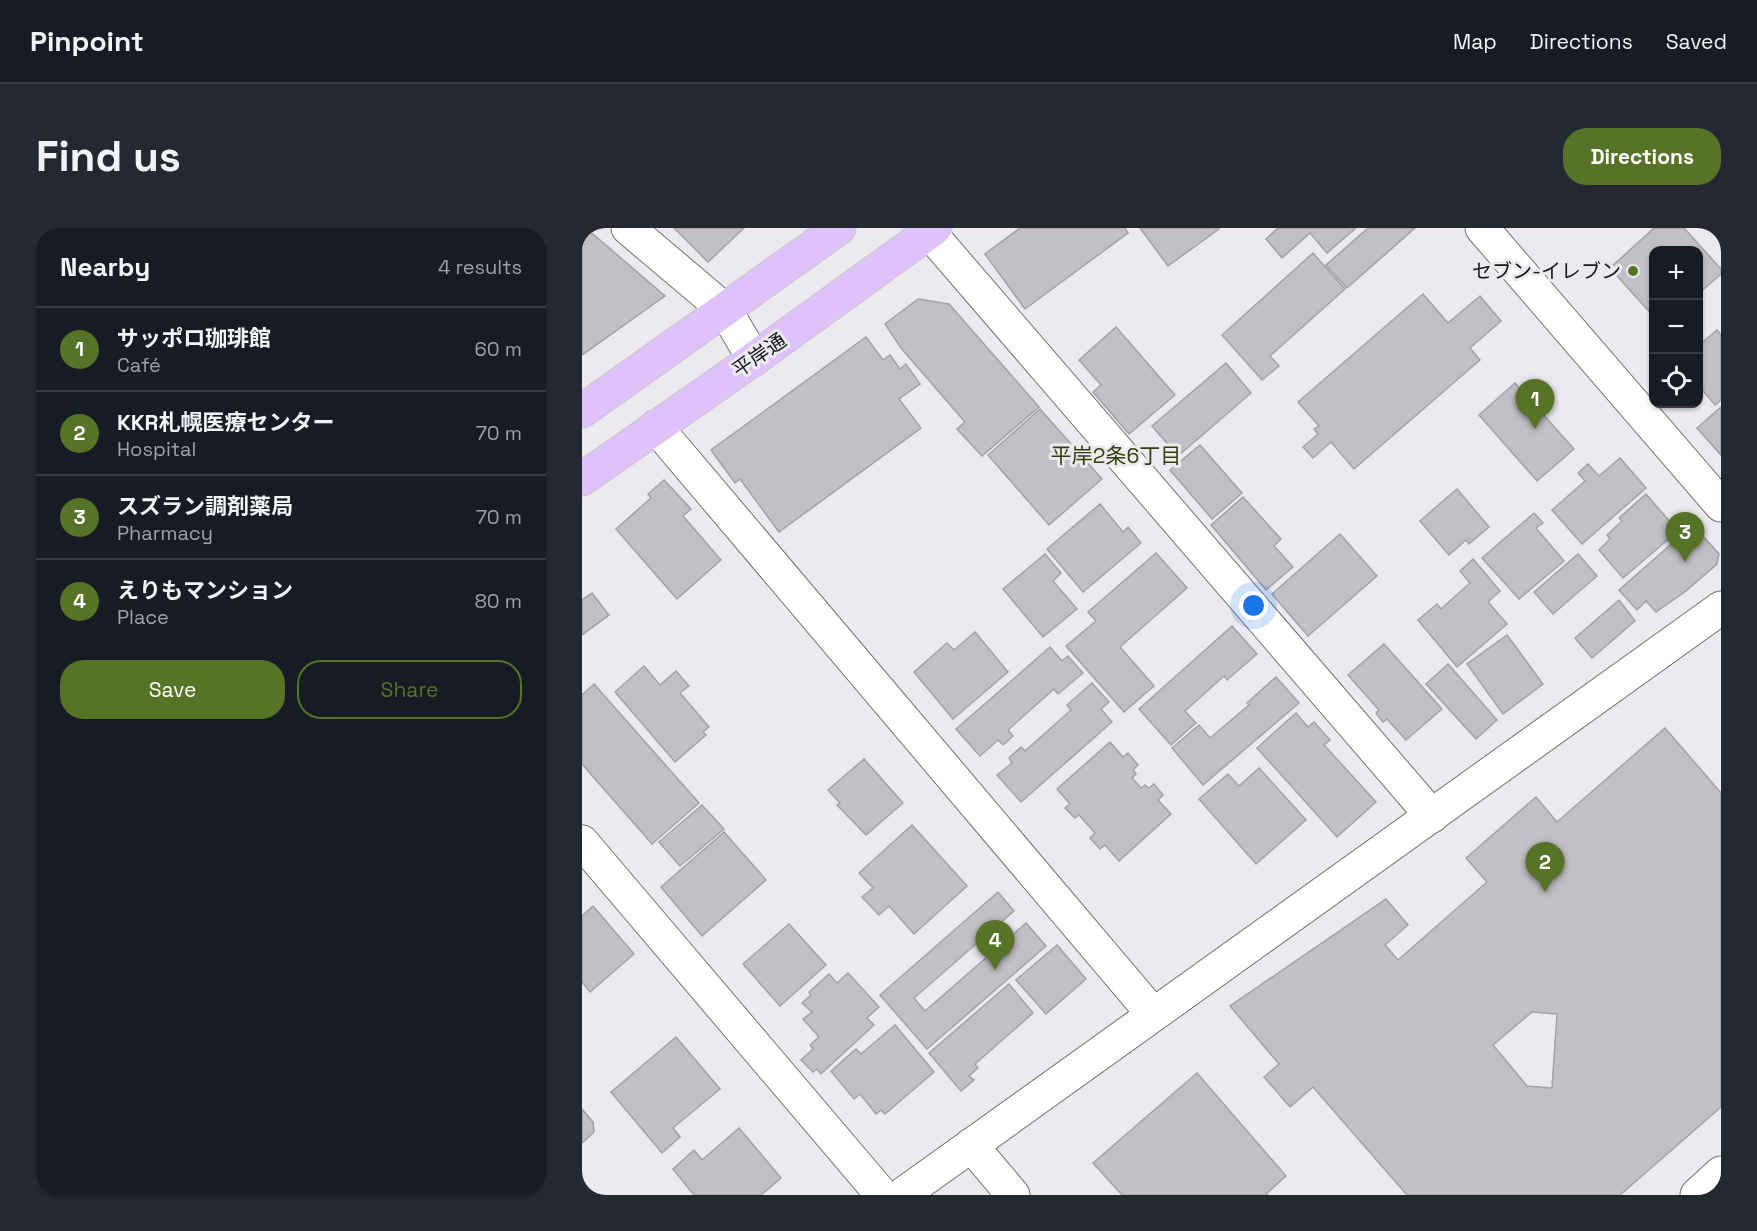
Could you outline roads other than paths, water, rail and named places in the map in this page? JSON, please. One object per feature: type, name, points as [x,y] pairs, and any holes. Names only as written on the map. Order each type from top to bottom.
[{"type":"highway","points":[[582,411],[839,228]]},
{"type":"highway","name":"平岸通","points":[[582,479],[754,359],[932,230]]},
{"type":"street","points":[[628,228],[725,310],[754,359]]},
{"type":"street","points":[[1482,228],[1721,505]]},
{"type":"street","points":[[932,230],[1432,816]]},
{"type":"street","points":[[656,427],[1153,1014]]},
{"type":"street","points":[[902,1195],[1721,608]]},
{"type":"street","points":[[582,842],[882,1195]]},
{"type":"street","points":[[971,1145],[1013,1195]]},
{"type":"street","points":[[1697,1195],[1721,1173]]},
{"type":"place","name":"セブン-イレブン","points":[[1633,271]]},
{"type":"place","name":"サッポロ珈琲館","points":[[1535,429]]},
{"type":"place","name":"スズラン調剤薬局","points":[[1685,562]]},
{"type":"place","name":"KKR札幌医療センター","points":[[1545,892]]},
{"type":"place","name":"えりもマンション","points":[[995,970]]},
{"type":"district","name":"平岸2条6丁目","points":[[1116,456]]}]
